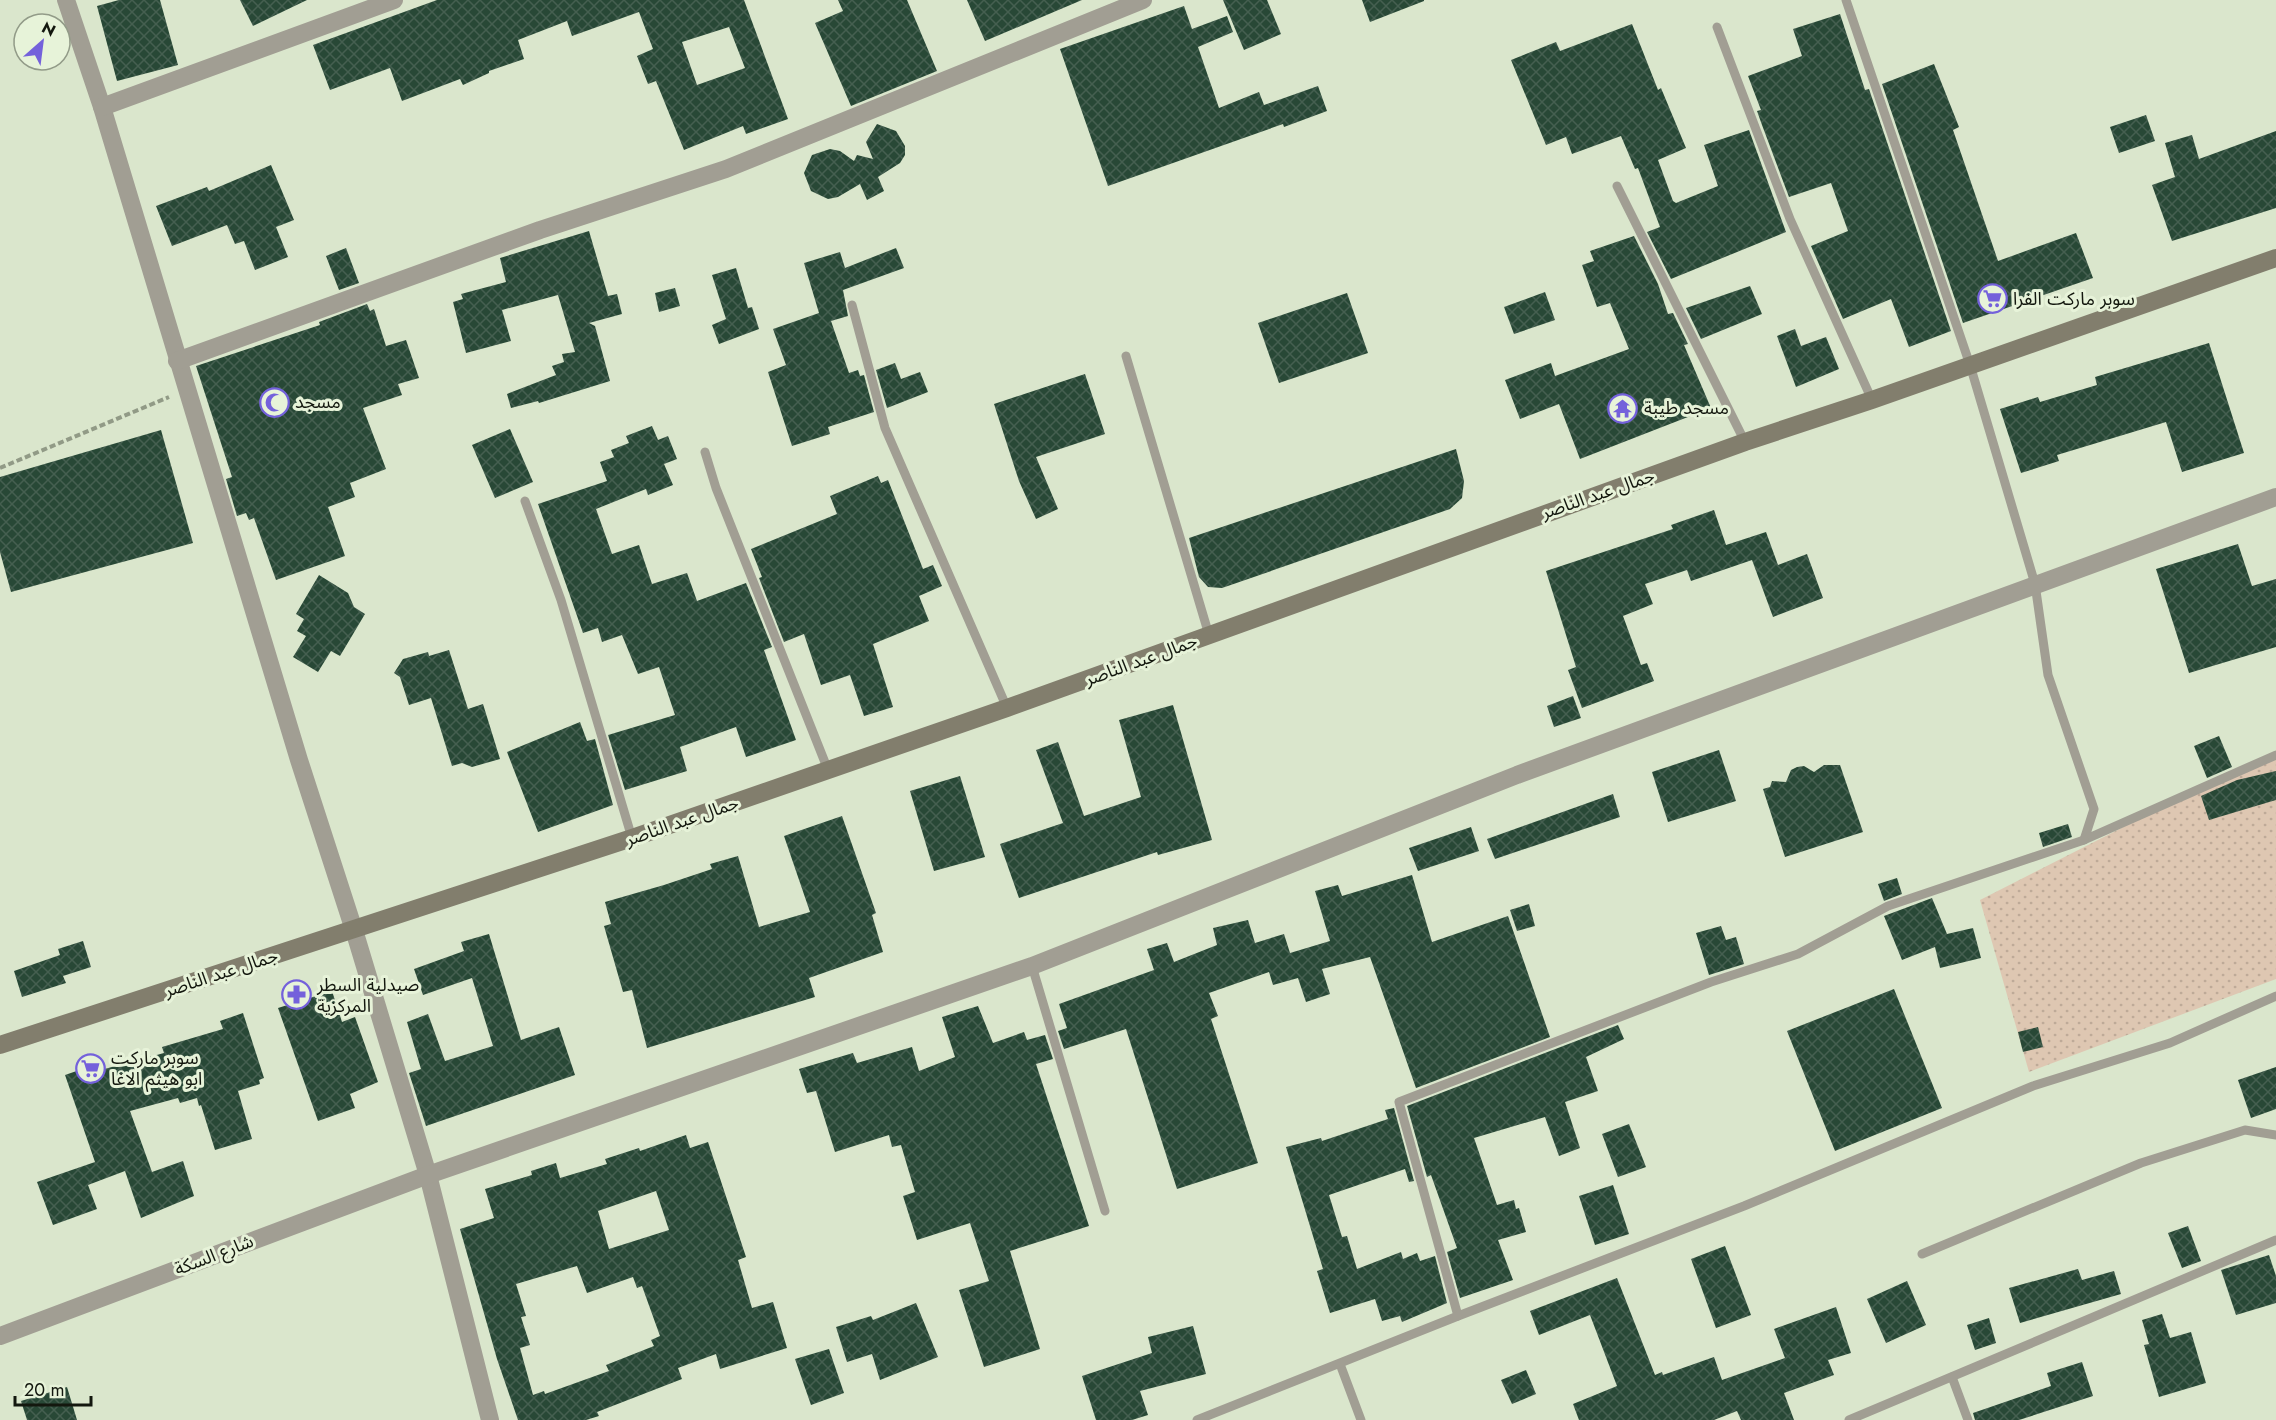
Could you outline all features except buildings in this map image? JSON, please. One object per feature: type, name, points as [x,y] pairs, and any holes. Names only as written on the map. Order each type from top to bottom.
[{"type":"main road","name":"جمال عبد الناصر","points":[[0,1045],[633,838],[1007,708],[1745,442],[1872,400],[2276,258]]},
{"type":"street","points":[[66,0],[102,107],[295,749],[354,930],[428,1175],[490,1420]]},
{"type":"street","points":[[102,107],[394,0]]},
{"type":"street","points":[[177,361],[540,230],[726,169],[1143,0]]},
{"type":"street","name":"شارع السكة","points":[[0,1335],[428,1175],[1032,966],[1517,775],[2276,497]]},
{"type":"lane","points":[[1846,0],[1970,365],[2036,584],[2048,675],[2094,809],[2084,840]]},
{"type":"lane","points":[[1717,27],[1790,219],[1872,400]]},
{"type":"lane","points":[[1617,186],[1745,442]]},
{"type":"lane","points":[[852,306],[885,428],[1007,708]]},
{"type":"lane","points":[[1126,356],[1209,635]]},
{"type":"lane","points":[[705,452],[716,489],[828,770]]},
{"type":"lane","points":[[525,501],[561,600],[633,838]]},
{"type":"lane","points":[[1458,1316],[1399,1102],[1711,982],[1798,954],[1888,906],[2084,840],[2276,755]]},
{"type":"lane","points":[[1032,966],[1105,1211]]},
{"type":"lane","points":[[1197,1420],[1744,1206],[2032,1086],[2170,1043],[2276,996]]},
{"type":"lane","points":[[1922,1254],[2141,1163],[2245,1130],[2276,1135]]},
{"type":"lane","points":[[1849,1420],[2276,1240]]},
{"type":"lane","points":[[1340,1364],[1361,1420]]},
{"type":"lane","points":[[1952,1377],[1968,1420]]},
{"type":"path","points":[[0,468],[187,390]]},
{"type":"shaded area","points":[[2276,759],[2276,979],[2029,1072],[1980,900],[2151,813]]},
{"type":"place","name":"سوبر ماركت الفرا","points":[[1992,299]]},
{"type":"place","name":"مسجد","points":[[274,402]]},
{"type":"place","name":"مسجد طيبة","points":[[1623,408]]},
{"type":"place","name":"صيدلية السطر المركزية","points":[[296,995]]},
{"type":"place","name":"سوبر ماركت ابو هيثم الاغا","points":[[90,1068]]}]
